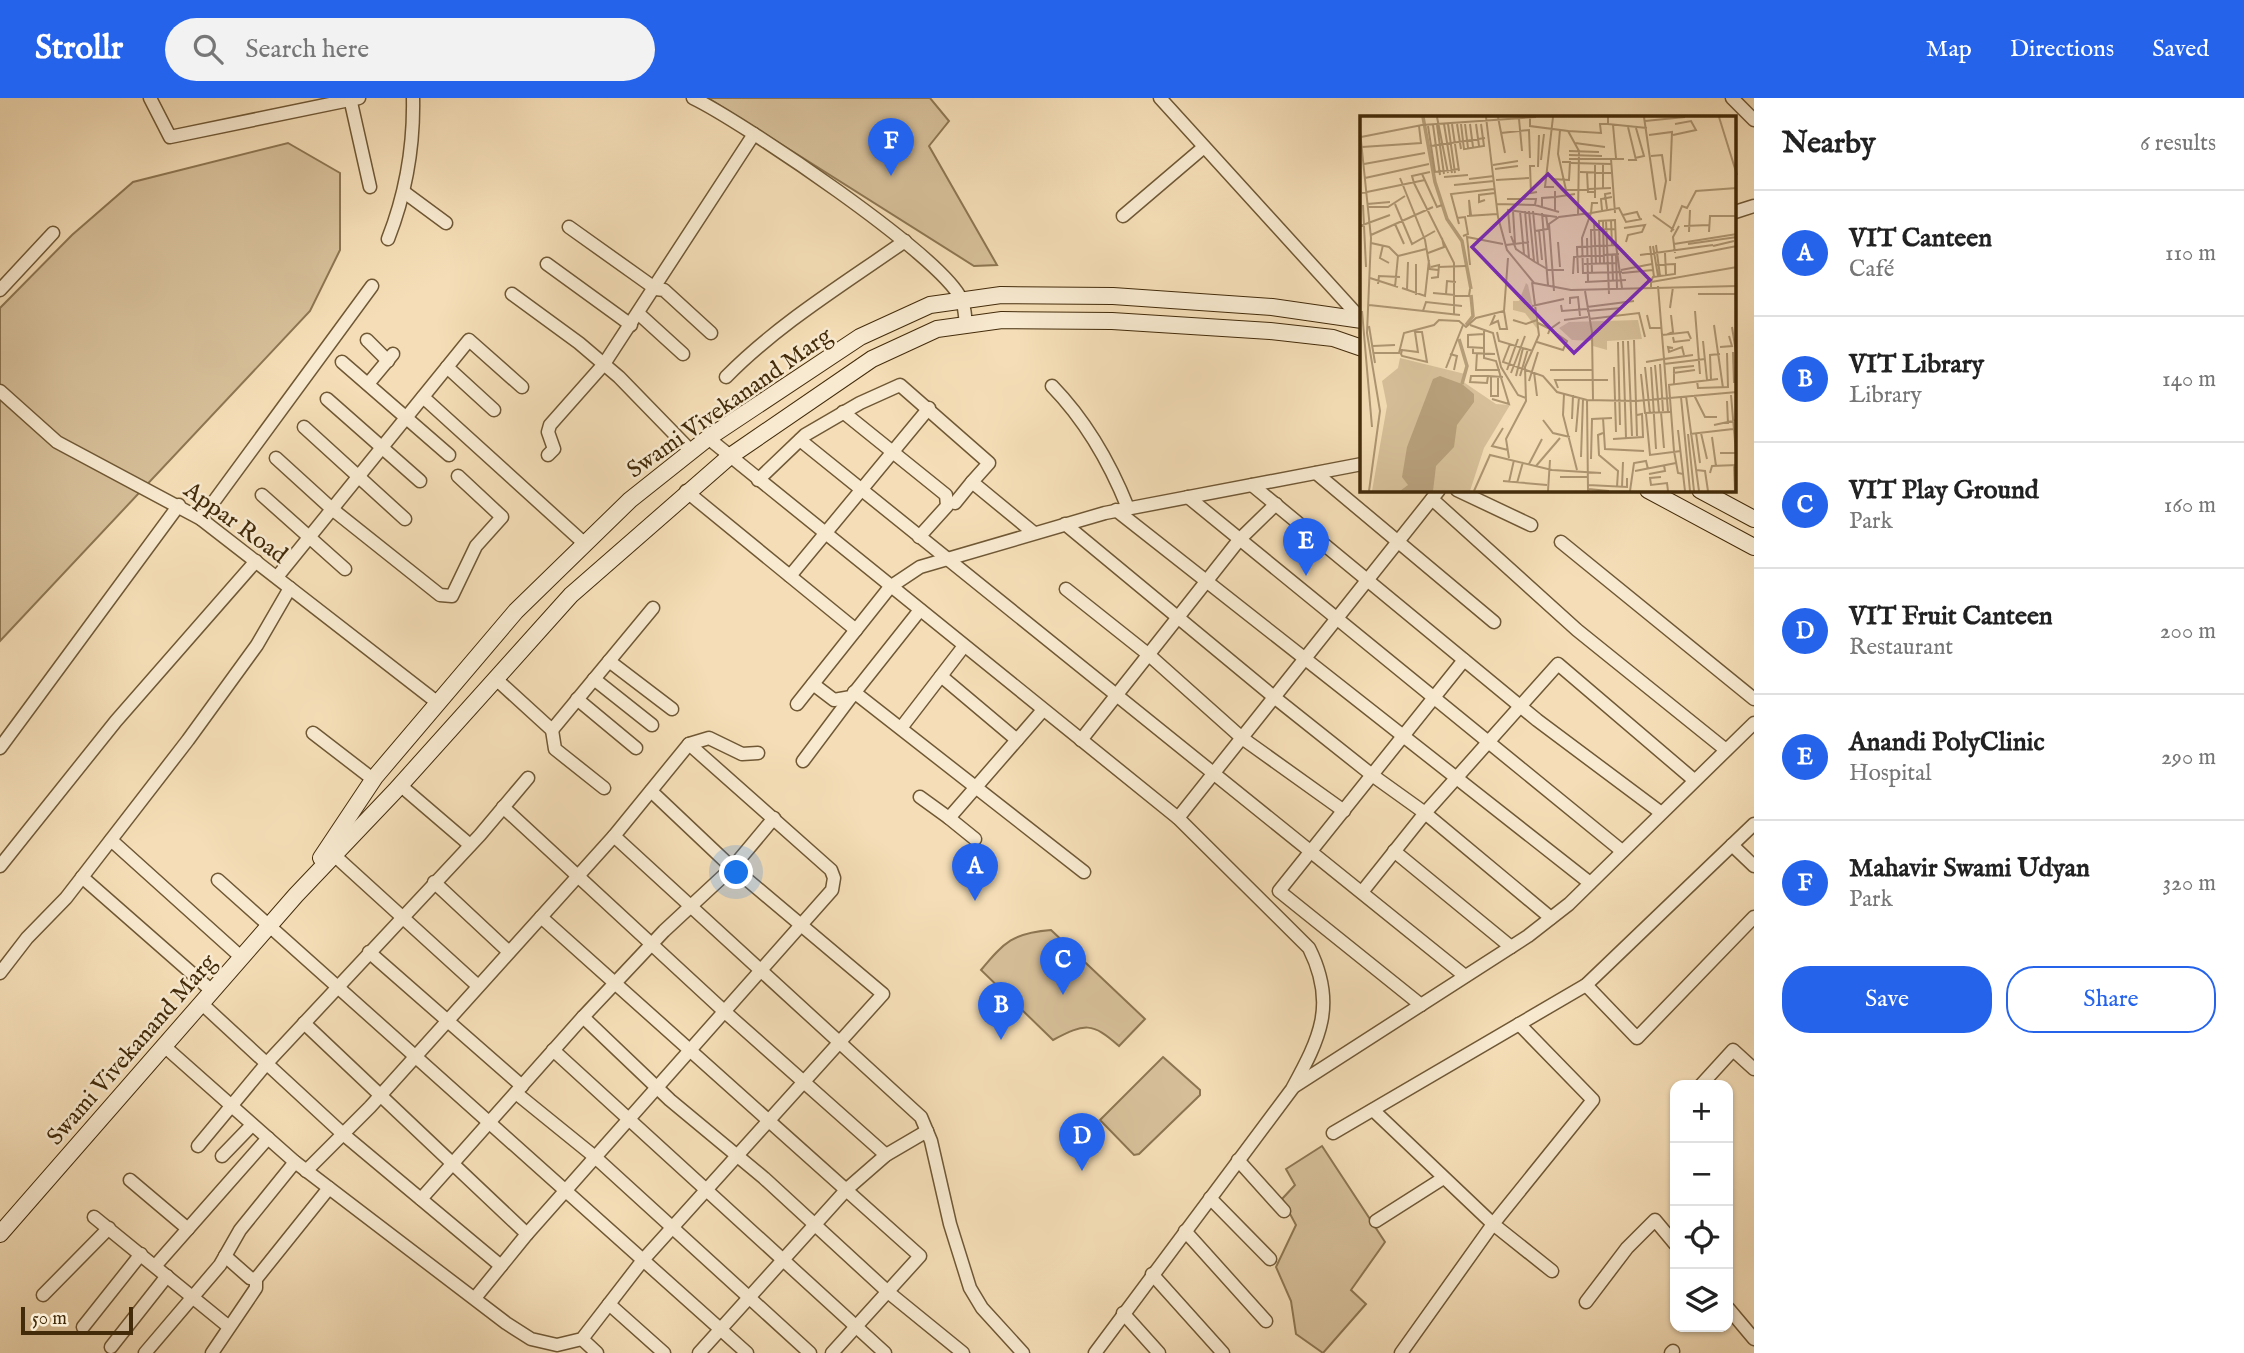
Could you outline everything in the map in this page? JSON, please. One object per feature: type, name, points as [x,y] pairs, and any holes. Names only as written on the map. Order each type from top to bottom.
[{"type":"main road","name":"Swami Vivekanand Marg","points":[[296,895],[374,780],[516,611],[630,500],[691,451],[860,337],[930,305],[1001,295],[1113,296],[1272,307],[1360,320]]},
{"type":"main road","name":"Swami Vivekanand Marg","points":[[0,1234],[269,925],[400,785],[571,595],[729,457],[872,359],[937,329],[1002,320],[1112,321],[1333,338],[1360,347]]},
{"type":"main road","points":[[1652,492],[1754,547]]},
{"type":"main road","points":[[1704,492],[1754,519]]},
{"type":"street","points":[[150,98],[170,137],[353,98],[370,187]]},
{"type":"street","points":[[277,98],[281,112]]},
{"type":"street","points":[[388,239],[404,192],[414,129],[413,98]]},
{"type":"street","points":[[693,98],[754,134],[905,241],[941,273],[961,299],[966,325]]},
{"type":"street","points":[[1160,98],[1360,318]]},
{"type":"street","points":[[1732,98],[1754,120]]},
{"type":"street","points":[[548,455],[554,449],[548,432],[550,425],[604,364],[656,289],[754,134]]},
{"type":"street","points":[[1124,216],[1205,147]]},
{"type":"street","points":[[404,192],[446,223]]},
{"type":"street","points":[[1736,212],[1754,206]]},
{"type":"street","points":[[569,227],[656,289],[664,290],[711,333]]},
{"type":"street","points":[[0,290],[53,233]]},
{"type":"street","points":[[726,377],[748,355],[802,313],[905,241]]},
{"type":"street","points":[[547,264],[631,325]]},
{"type":"street","points":[[201,519],[372,286]]},
{"type":"street","points":[[512,294],[604,364],[691,451]]},
{"type":"street","points":[[639,314],[683,354]]},
{"type":"street","points":[[366,340],[391,357],[368,384]]},
{"type":"street","points":[[277,578],[468,340],[522,387]]},
{"type":"street","points":[[342,362],[449,455]]},
{"type":"street","points":[[447,367],[494,410]]},
{"type":"street","points":[[758,480],[800,440],[843,412],[900,385],[989,463],[955,503]]},
{"type":"street","points":[[1052,386],[1074,409],[1117,480],[1122,509],[1207,581],[1590,883]]},
{"type":"street","name":"Appar Road","points":[[0,391],[57,442],[201,519],[439,703]]},
{"type":"street","points":[[423,397],[585,544]]},
{"type":"street","points":[[327,398],[419,481]]},
{"type":"street","points":[[790,576],[823,532],[929,408]]},
{"type":"street","points":[[843,412],[946,495],[947,506],[919,537]]},
{"type":"street","points":[[304,427],[405,519]]},
{"type":"street","points":[[708,438],[1178,818],[1309,948],[1324,1018],[1312,1051],[1292,1089],[1152,1274],[1097,1352]]},
{"type":"street","points":[[800,440],[1215,771],[1465,976]]},
{"type":"street","points":[[276,458],[332,509],[440,595],[450,597],[477,546],[502,517],[458,476]]},
{"type":"street","points":[[797,705],[890,587],[920,567],[1122,509],[1360,464]]},
{"type":"street","points":[[1316,473],[1493,622]]},
{"type":"street","points":[[972,482],[1034,533]]},
{"type":"street","points":[[1252,485],[1521,706],[1660,812]]},
{"type":"street","points":[[687,491],[856,630]]},
{"type":"street","points":[[1461,492],[1531,525]]},
{"type":"street","points":[[262,495],[345,569]]},
{"type":"street","points":[[1178,818],[1436,495],[1577,631],[1726,750]]},
{"type":"street","points":[[1188,497],[1622,851]]},
{"type":"street","points":[[1081,740],[1239,540],[1276,504]]},
{"type":"street","points":[[0,748],[179,505]]},
{"type":"street","points":[[1065,524],[1274,697],[1372,775],[1425,813],[1551,918]]},
{"type":"street","points":[[1561,542],[1754,699]]},
{"type":"street","points":[[0,866],[116,721],[256,561]]},
{"type":"street","points":[[0,973],[82,877],[228,687],[276,615],[290,588]]},
{"type":"street","points":[[1066,589],[1149,654],[1242,738],[1344,811]]},
{"type":"street","points":[[552,730],[653,608]]},
{"type":"street","points":[[803,761],[920,610]]},
{"type":"street","points":[[901,728],[964,646]]},
{"type":"street","points":[[1421,1005],[1279,891],[1464,660]]},
{"type":"street","points":[[610,661],[672,709]]},
{"type":"street","points":[[1362,892],[1425,813],[1558,664],[1694,780]]},
{"type":"street","points":[[941,676],[1017,740]]},
{"type":"street","points":[[496,679],[552,730],[555,748],[604,788]]},
{"type":"street","points":[[594,679],[652,725]]},
{"type":"street","points":[[813,684],[834,700],[853,694]]},
{"type":"street","points":[[853,694],[901,728],[1084,872]]},
{"type":"street","points":[[577,699],[636,748]]},
{"type":"street","points":[[949,818],[1043,710]]},
{"type":"street","points":[[1292,1089],[1511,947],[1551,918],[1754,723]]},
{"type":"street","points":[[313,733],[374,780]]},
{"type":"street","points":[[306,1171],[380,1095],[614,836],[690,744],[709,738],[742,754],[758,753]]},
{"type":"street","points":[[475,1298],[527,1234],[832,890],[834,878],[831,870],[690,744]]},
{"type":"street","points":[[198,1146],[267,1063],[470,845],[528,778]]},
{"type":"street","points":[[400,785],[470,845]]},
{"type":"street","points":[[164,1046],[306,1171],[531,1339],[557,1346],[582,1339],[643,1260],[883,994],[733,867],[651,791]]},
{"type":"street","points":[[920,797],[975,839]]},
{"type":"street","points":[[503,807],[724,1013],[886,1155]]},
{"type":"street","points":[[421,1199],[583,1017],[651,944],[733,867],[774,818]]},
{"type":"street","points":[[1333,1133],[1586,985],[1754,824]]},
{"type":"street","points":[[614,836],[840,1040],[921,1117],[970,1288],[982,1308],[1023,1353]]},
{"type":"street","points":[[111,840],[241,957]]},
{"type":"street","points":[[1732,845],[1754,866]]},
{"type":"street","points":[[1394,851],[1511,947]]},
{"type":"street","points":[[334,855],[404,915],[478,986]]},
{"type":"street","points":[[82,877],[207,997],[267,1063],[343,1134],[501,1266]]},
{"type":"street","points":[[218,880],[747,1353]]},
{"type":"street","points":[[434,882],[509,951]]},
{"type":"street","points":[[541,917],[770,1119],[920,1256],[832,1353]]},
{"type":"street","points":[[1586,985],[1637,1038],[1754,917]]},
{"type":"street","points":[[369,951],[449,1018],[519,1089],[810,1353]]},
{"type":"street","points":[[583,1017],[657,1088],[888,1292],[963,1353]]},
{"type":"street","points":[[304,1023],[527,1234]]},
{"type":"street","points":[[1401,1353],[1493,1224],[1593,1100],[1520,1024]]},
{"type":"street","points":[[553,1050],[885,1353]]},
{"type":"street","points":[[1706,1080],[1733,1050],[1754,1069]]},
{"type":"street","points":[[1373,1110],[1442,1179],[1552,1271]]},
{"type":"street","points":[[222,1156],[253,1125]]},
{"type":"street","points":[[699,1353],[847,1189],[886,1155],[927,1131]]},
{"type":"street","points":[[156,1265],[268,1138]]},
{"type":"street","points":[[1238,1160],[1284,1211]]},
{"type":"street","points":[[153,1350],[225,1256],[240,1230],[295,1162]]},
{"type":"street","points":[[1376,1221],[1442,1179]]},
{"type":"street","points":[[130,1181],[188,1229]]},
{"type":"street","points":[[212,1353],[256,1288],[256,1279],[329,1188]]},
{"type":"street","points":[[1210,1198],[1270,1259]]},
{"type":"street","points":[[94,1217],[156,1265],[192,1300],[229,1327]]},
{"type":"street","points":[[1586,1302],[1627,1248],[1655,1220],[1670,1238]]},
{"type":"street","points":[[43,1295],[109,1228]]},
{"type":"street","points":[[1185,1231],[1266,1321]]},
{"type":"street","points":[[83,1327],[141,1254]]},
{"type":"street","points":[[225,1256],[250,1278],[256,1279]]},
{"type":"street","points":[[1152,1274],[1223,1353]]},
{"type":"street","points":[[111,1347],[167,1276]]},
{"type":"street","points":[[609,1304],[664,1353]]},
{"type":"street","points":[[1124,1313],[1159,1353]]},
{"type":"street","points":[[1733,1314],[1754,1339]]},
{"type":"street","points":[[582,1339],[597,1353]]},
{"type":"shaded area","points":[[708,98],[930,98],[949,121],[929,146],[997,265],[974,266]]},
{"type":"shaded area","points":[[288,143],[340,173],[340,250],[310,311],[0,641],[0,308],[72,235],[133,182]]},
{"type":"shaded area","points":[[1051,930],[1145,1019],[1119,1046],[1102,1033],[1088,1028],[1073,1030],[1053,1040],[981,970],[996,952],[1010,941],[1027,934]]},
{"type":"shaded area","points":[[1163,1057],[1200,1090],[1200,1095],[1139,1154],[1134,1155],[1100,1120]]},
{"type":"shaded area","points":[[1322,1146],[1385,1242],[1351,1290],[1366,1304],[1323,1353],[1296,1334],[1291,1301],[1276,1267],[1296,1225],[1282,1199],[1295,1185],[1286,1169]]},
{"type":"place","name":"Mahavir Swami Udyan","points":[[891,176]]},
{"type":"place","name":"Anandi PolyClinic","points":[[1306,576]]},
{"type":"place","name":"VIT Canteen","points":[[975,901]]},
{"type":"place","name":"VIT Play Ground","points":[[1063,995]]},
{"type":"place","name":"VIT Library","points":[[1001,1040]]},
{"type":"place","name":"VIT Fruit Canteen","points":[[1082,1171]]}]
